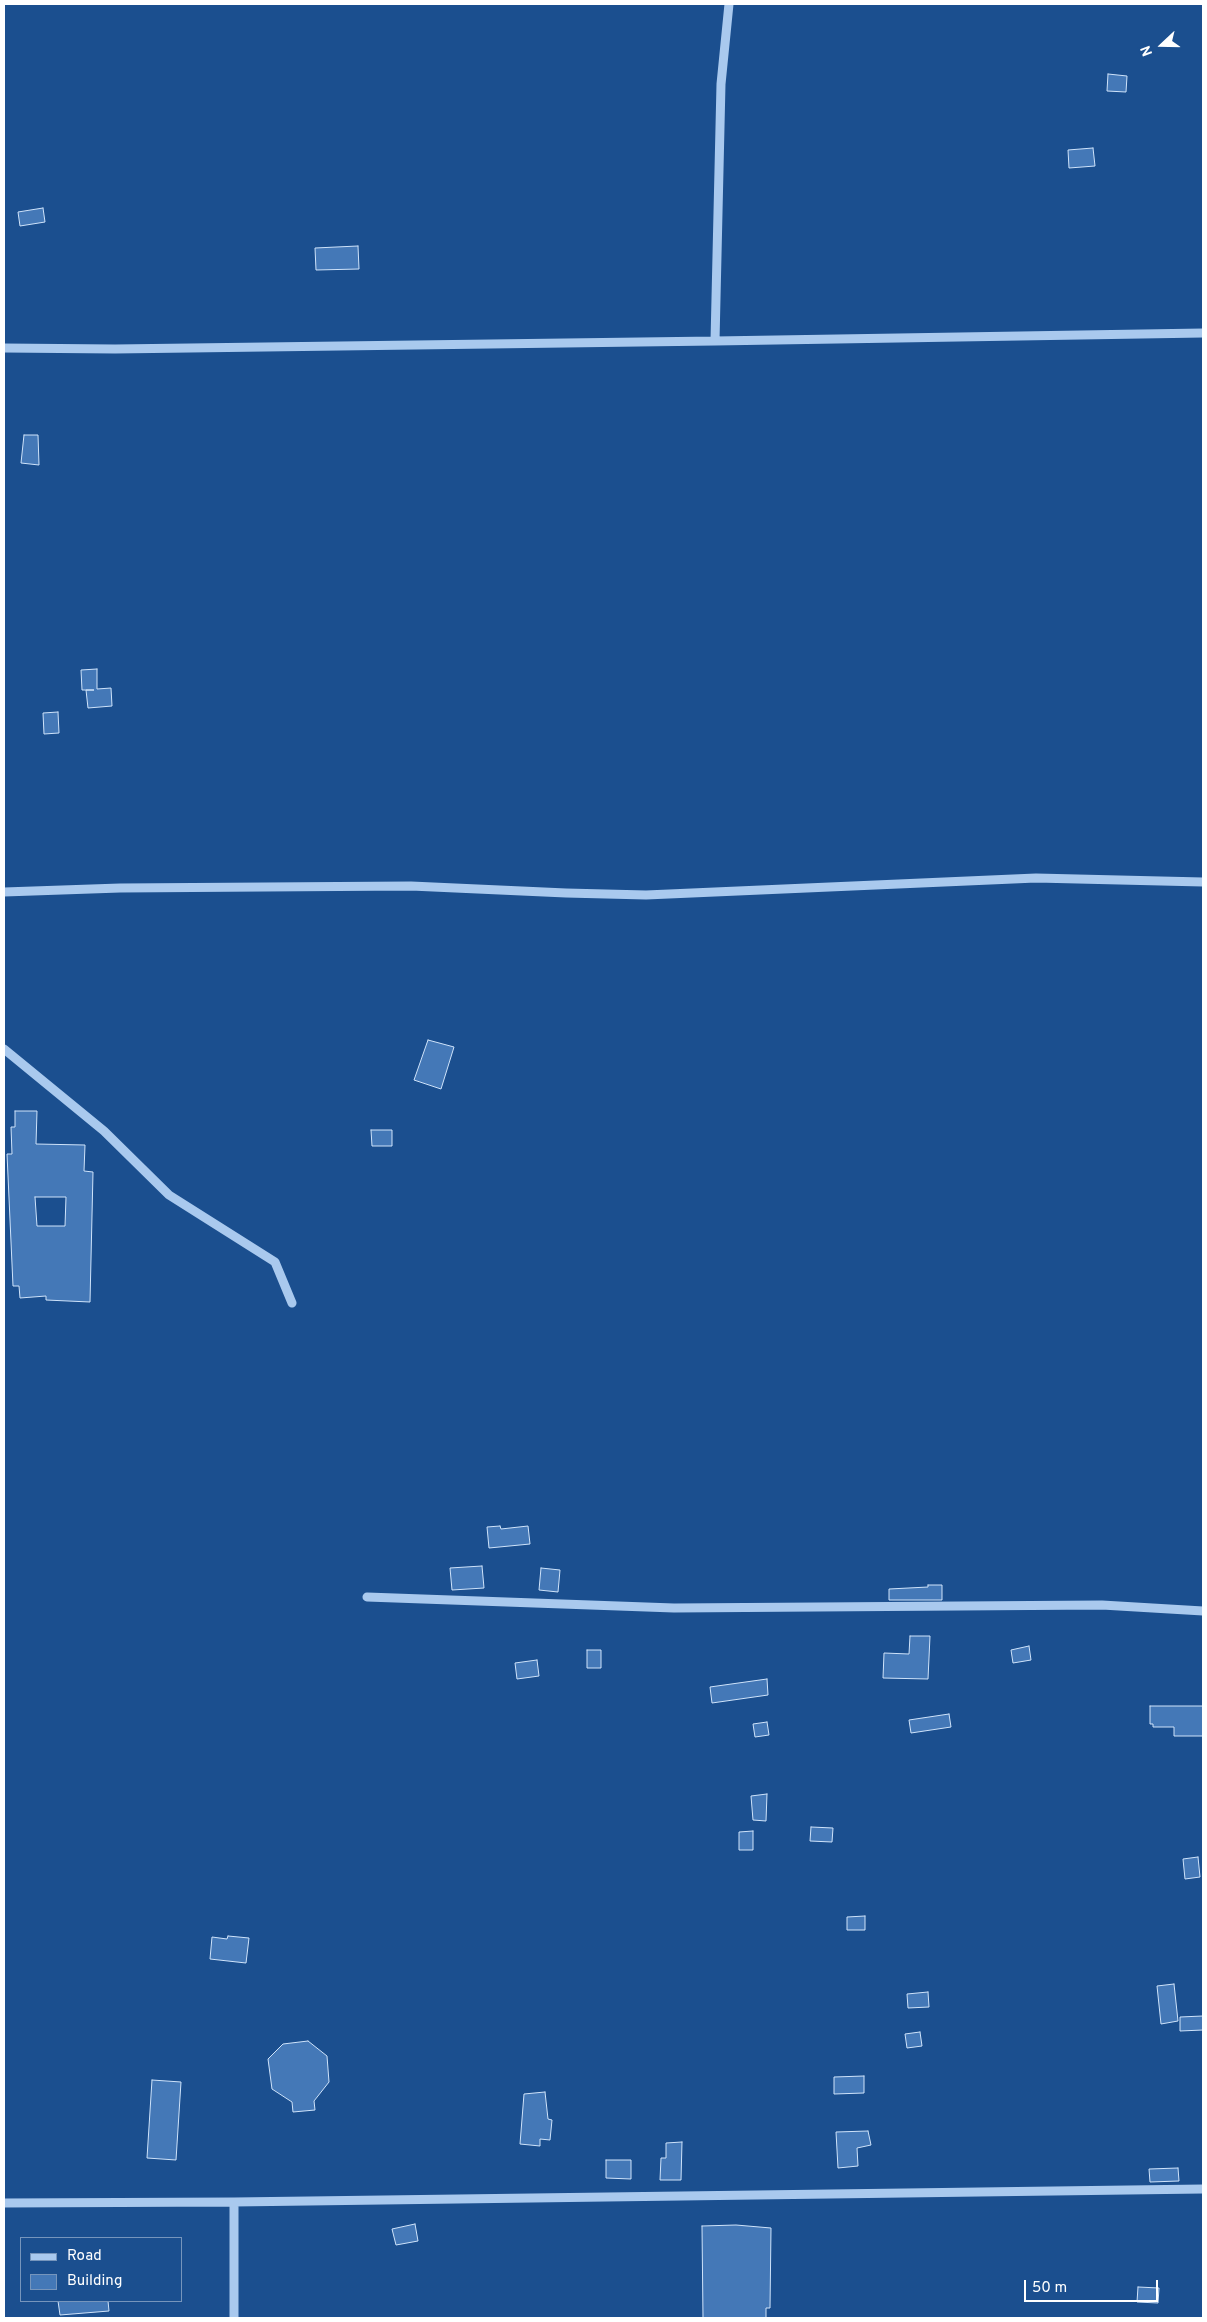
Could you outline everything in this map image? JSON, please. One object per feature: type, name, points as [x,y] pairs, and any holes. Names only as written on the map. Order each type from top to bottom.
[{"type":"street","points":[[715,342],[721,84],[728,4]]},
{"type":"street","points":[[4,348],[115,349],[715,342],[1203,332]]},
{"type":"street","points":[[4,892],[120,888],[411,886],[646,895],[1036,878],[1203,882]]},
{"type":"street","points":[[4,1049],[104,1131],[169,1195],[275,1262],[292,1303]]},
{"type":"street","points":[[367,1597],[674,1608],[1102,1605],[1203,1611]]},
{"type":"street","points":[[4,2203],[234,2202],[1203,2189]]},
{"type":"street","points":[[234,2202],[234,2318]]},
{"type":"building","points":[[1108,74],[1127,76],[1126,92],[1107,91]]},
{"type":"building","points":[[1093,148],[1095,166],[1069,168],[1068,150]]},
{"type":"building","points":[[43,208],[45,222],[20,226],[18,212]]},
{"type":"building","points":[[358,246],[359,269],[316,270],[315,248]]},
{"type":"building","points":[[24,435],[38,435],[39,465],[21,463]]},
{"type":"building","points":[[97,669],[97,689],[111,688],[112,706],[88,708],[86,690],[82,690],[81,670]]},
{"type":"building","points":[[58,712],[59,733],[44,734],[43,713]]},
{"type":"building","points":[[428,1040],[454,1047],[441,1089],[414,1080]]},
{"type":"building","points":[[15,1111],[37,1111],[36,1144],[85,1145],[84,1171],[93,1172],[90,1302],[46,1300],[46,1296],[20,1298],[19,1286],[13,1286],[7,1154],[12,1154],[11,1127],[15,1127]],"holes":[[[35,1197],[66,1197],[65,1226],[37,1226]]]},
{"type":"building","points":[[371,1130],[392,1130],[392,1146],[372,1146]]},
{"type":"building","points":[[500,1526],[501,1529],[528,1526],[530,1544],[489,1548],[487,1527]]},
{"type":"building","points":[[482,1566],[484,1588],[452,1590],[450,1568]]},
{"type":"building","points":[[541,1568],[560,1570],[558,1592],[539,1590]]},
{"type":"building","points":[[928,1585],[942,1585],[942,1600],[889,1600],[889,1589],[928,1587]]},
{"type":"building","points":[[910,1636],[930,1636],[928,1679],[883,1678],[884,1653],[909,1654]]},
{"type":"building","points":[[1029,1646],[1031,1660],[1013,1663],[1011,1650]]},
{"type":"building","points":[[587,1650],[601,1650],[601,1668],[587,1668]]},
{"type":"building","points":[[537,1660],[539,1676],[517,1679],[515,1663]]},
{"type":"building","points":[[767,1679],[768,1695],[712,1703],[710,1687]]},
{"type":"building","points":[[1150,1706],[1203,1706],[1203,1736],[1174,1736],[1174,1727],[1153,1727],[1153,1724],[1150,1724]]},
{"type":"building","points":[[949,1714],[951,1727],[911,1733],[909,1720]]},
{"type":"building","points":[[767,1722],[769,1735],[755,1737],[753,1724]]},
{"type":"building","points":[[767,1794],[766,1821],[753,1820],[751,1796]]},
{"type":"building","points":[[811,1827],[833,1828],[832,1842],[810,1841]]},
{"type":"building","points":[[753,1831],[753,1850],[739,1850],[739,1832]]},
{"type":"building","points":[[1198,1857],[1200,1877],[1185,1879],[1183,1859]]},
{"type":"building","points":[[865,1916],[865,1930],[847,1930],[847,1917]]},
{"type":"building","points":[[228,1936],[249,1938],[246,1963],[210,1959],[212,1937],[227,1939]]},
{"type":"building","points":[[1174,1984],[1178,2021],[1161,2024],[1157,1986]]},
{"type":"building","points":[[928,1992],[929,2007],[908,2008],[907,1994]]},
{"type":"building","points":[[1203,2016],[1203,2030],[1180,2031],[1180,2017]]},
{"type":"building","points":[[920,2032],[922,2046],[907,2048],[905,2034]]},
{"type":"building","points":[[308,2041],[327,2056],[329,2082],[314,2101],[315,2110],[293,2112],[292,2102],[272,2089],[268,2059],[283,2044]]},
{"type":"building","points":[[864,2076],[864,2093],[834,2094],[834,2077]]},
{"type":"building","points":[[152,2080],[181,2082],[176,2160],[147,2158]]},
{"type":"building","points":[[545,2092],[548,2119],[552,2120],[550,2140],[540,2139],[540,2146],[520,2144],[524,2094]]},
{"type":"building","points":[[868,2131],[871,2145],[857,2148],[858,2166],[838,2168],[836,2132]]},
{"type":"building","points":[[682,2142],[681,2180],[660,2180],[661,2158],[666,2158],[666,2143]]},
{"type":"building","points":[[606,2160],[631,2160],[631,2179],[606,2178]]},
{"type":"building","points":[[1178,2168],[1179,2181],[1150,2182],[1149,2169]]},
{"type":"building","points":[[415,2224],[418,2241],[396,2245],[392,2229]]},
{"type":"building","points":[[736,2225],[771,2228],[770,2308],[766,2308],[766,2318],[703,2318],[702,2226]]},
{"type":"building","points":[[1138,2287],[1159,2288],[1158,2303],[1137,2302]]},
{"type":"building","points":[[58,2302],[108,2302],[109,2311],[60,2315]]}]
